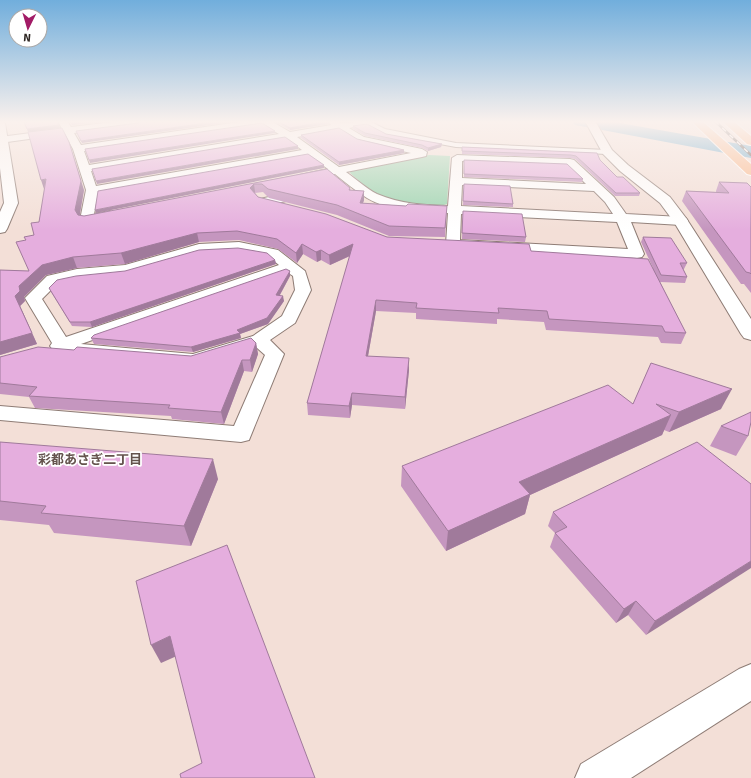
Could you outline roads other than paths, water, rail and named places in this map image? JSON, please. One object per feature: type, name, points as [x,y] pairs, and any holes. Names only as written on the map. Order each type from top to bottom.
[{"type":"main road","points":[[738,157],[751,171]]},
{"type":"street","points":[[0,229],[11,202],[5,157]]},
{"type":"street","points":[[81,157],[92,190],[87,220],[118,214]]},
{"type":"street","points":[[85,168],[151,157]]},
{"type":"street","points":[[92,190],[280,157]]},
{"type":"street","points":[[318,157],[372,196],[390,203],[416,208],[680,221]]},
{"type":"street","points":[[296,179],[405,157]]},
{"type":"street","points":[[614,157],[624,168],[665,200],[680,221],[751,334]]},
{"type":"street","points":[[438,243],[453,244],[637,254],[622,218],[610,200],[570,162],[457,158],[453,244]]},
{"type":"street","points":[[456,182],[596,188]]},
{"type":"street","points":[[261,200],[286,203]]},
{"type":"street","points":[[239,246],[274,253],[300,274],[303,290],[289,319],[259,340],[194,360],[88,352],[62,345],[33,298],[53,279],[77,274],[126,270],[199,248],[239,246]]},
{"type":"street","points":[[41,351],[289,266]]},
{"type":"street","points":[[0,414],[241,434],[275,354],[259,340]]},
{"type":"street","points":[[595,778],[751,680]]},
{"type":"district","name":"彩都あさぎ二丁目","points":[[90,459]]}]
